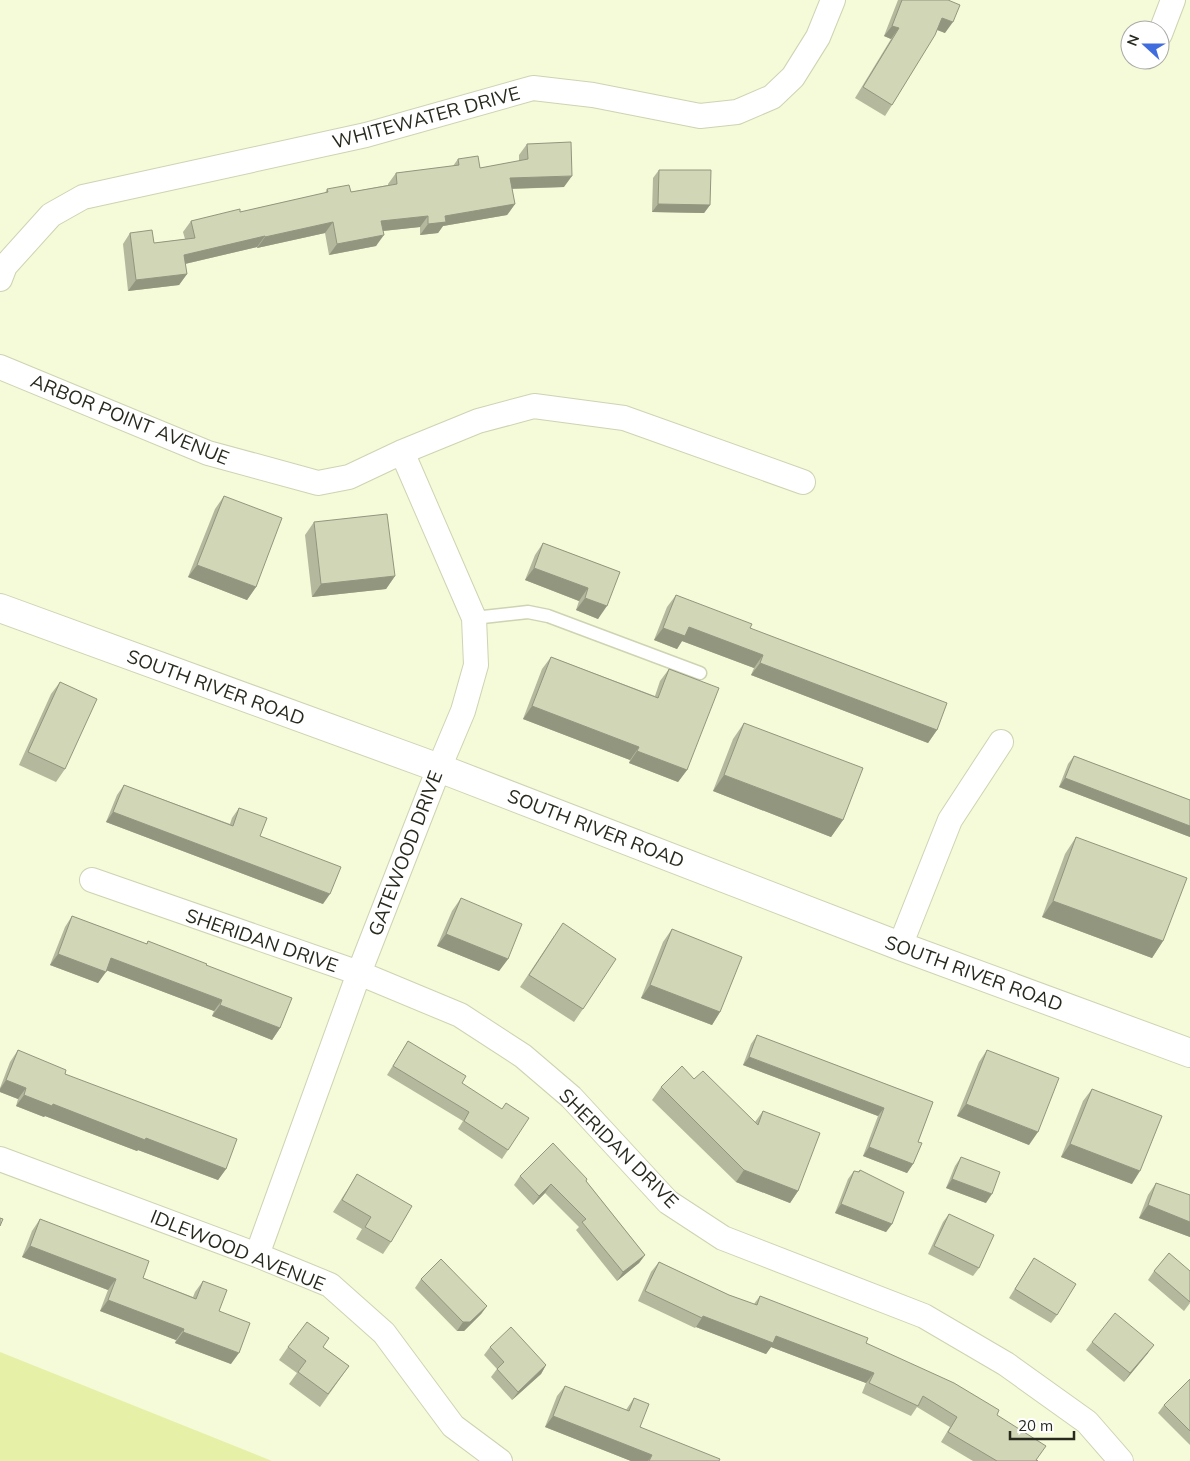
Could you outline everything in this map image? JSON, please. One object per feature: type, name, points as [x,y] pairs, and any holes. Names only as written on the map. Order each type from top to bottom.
[{"type":"street","name":"WHITEWATER DRIVE","points":[[0,279],[5,266],[51,215],[83,197],[366,135],[533,88],[593,95],[700,116],[737,112],[772,97],[793,77],[818,37],[833,0]]},
{"type":"street","points":[[1165,20],[1173,0]]},
{"type":"street","name":"ARBOR POINT AVENUE","points":[[0,367],[208,453],[318,483],[349,477],[402,452],[478,421],[534,406],[624,418],[803,482]]},
{"type":"street","name":"GATEWOOD DRIVE","points":[[256,1255],[359,973],[463,711],[476,665],[474,618],[402,452]]},
{"type":"street","name":"SOUTH RIVER ROAD","points":[[0,608],[439,768],[900,946],[1190,1053]]},
{"type":"street","points":[[900,946],[950,820],[1001,742]]},
{"type":"street","name":"SHERIDAN DRIVE","points":[[92,880],[359,973],[460,1016],[523,1056],[572,1097],[668,1202],[723,1238],[924,1316],[1006,1364],[1079,1416],[1087,1422],[1121,1461]]},
{"type":"street","name":"IDLEWOOD AVENUE","points":[[0,1159],[256,1255],[330,1285],[384,1333],[453,1426],[500,1461]]},
{"type":"lane","points":[[474,618],[528,612],[548,616],[700,672]]},
{"type":"green space","points":[[0,1352],[272,1461],[0,1461]]},
{"type":"building","points":[[902,0],[948,0],[960,5],[953,22],[942,18],[935,35],[892,105],[863,87],[899,28],[892,26]]},
{"type":"building","points":[[571,142],[572,176],[510,178],[515,204],[445,216],[446,222],[428,224],[428,216],[381,221],[384,235],[337,244],[333,222],[184,255],[187,274],[136,280],[130,233],[152,230],[154,243],[195,238],[191,221],[240,209],[240,212],[328,192],[327,189],[349,185],[351,192],[397,184],[396,173],[459,165],[458,159],[478,156],[480,168],[528,159],[527,144]]},
{"type":"building","points":[[659,170],[711,170],[710,205],[658,204]]},
{"type":"building","points":[[224,496],[282,518],[256,587],[197,565]]},
{"type":"building","points":[[387,514],[395,576],[321,584],[314,522]]},
{"type":"building","points":[[543,543],[620,572],[607,606],[585,598],[588,588],[534,568]]},
{"type":"building","points":[[676,595],[752,624],[750,628],[947,703],[937,730],[760,663],[763,655],[689,627],[685,636],[663,628]]},
{"type":"building","points":[[551,657],[658,698],[669,669],[719,688],[687,770],[637,751],[639,747],[532,706]]},
{"type":"building","points":[[60,682],[97,699],[65,769],[28,752]]},
{"type":"building","points":[[744,723],[863,768],[843,820],[724,775]]},
{"type":"building","points":[[1074,756],[1190,800],[1190,826],[1065,778]]},
{"type":"building","points":[[124,785],[233,826],[239,808],[267,818],[260,836],[341,867],[330,894],[113,812]]},
{"type":"building","points":[[1076,837],[1187,878],[1163,941],[1053,901]]},
{"type":"building","points":[[461,898],[522,924],[508,959],[446,934]]},
{"type":"building","points":[[72,916],[147,944],[148,941],[292,998],[280,1028],[220,1005],[222,1000],[111,958],[106,972],[58,954]]},
{"type":"building","points":[[563,923],[616,959],[583,1009],[529,975]]},
{"type":"building","points":[[672,929],[742,957],[720,1012],[650,985]]},
{"type":"building","points":[[757,1035],[933,1102],[918,1142],[922,1143],[913,1164],[869,1147],[884,1108],[749,1057]]},
{"type":"building","points":[[408,1041],[466,1076],[462,1083],[502,1109],[506,1103],[529,1118],[508,1150],[464,1121],[469,1112],[393,1066]]},
{"type":"building","points":[[18,1050],[66,1070],[65,1074],[237,1139],[226,1169],[146,1138],[145,1140],[53,1104],[52,1106],[24,1095],[26,1088],[6,1080]]},
{"type":"building","points":[[987,1050],[1059,1078],[1038,1132],[966,1104]]},
{"type":"building","points":[[682,1066],[694,1079],[703,1071],[758,1125],[763,1111],[820,1133],[798,1191],[744,1170],[661,1087]]},
{"type":"building","points":[[1092,1089],[1162,1116],[1140,1171],[1070,1144]]},
{"type":"building","points":[[553,1143],[587,1179],[586,1181],[645,1255],[623,1272],[582,1222],[586,1219],[551,1184],[539,1196],[520,1176]]},
{"type":"building","points":[[961,1157],[1000,1172],[992,1194],[952,1179]]},
{"type":"building","points":[[860,1170],[904,1192],[892,1224],[841,1204],[854,1171],[859,1172]]},
{"type":"building","points":[[357,1174],[412,1206],[391,1242],[365,1227],[371,1217],[342,1200]]},
{"type":"building","points":[[1156,1183],[1190,1195],[1190,1222],[1148,1205]]},
{"type":"building","points":[[949,1214],[994,1235],[979,1268],[934,1246]]},
{"type":"building","points":[[40,1219],[149,1261],[143,1278],[196,1299],[203,1281],[227,1290],[219,1311],[250,1323],[239,1353],[183,1332],[184,1329],[108,1300],[116,1279],[30,1246]]},
{"type":"building","points":[[1169,1253],[1190,1271],[1190,1302],[1154,1271]]},
{"type":"building","points":[[1034,1258],[1076,1284],[1057,1315],[1015,1289]]},
{"type":"building","points":[[441,1259],[487,1306],[470,1322],[463,1322],[421,1279]]},
{"type":"building","points":[[659,1262],[729,1295],[757,1305],[760,1296],[868,1338],[866,1343],[954,1383],[999,1410],[997,1415],[1046,1446],[1036,1460],[1038,1461],[997,1461],[948,1432],[957,1417],[923,1396],[918,1406],[869,1383],[874,1373],[776,1336],[773,1343],[703,1316],[702,1318],[645,1291]]},
{"type":"building","points":[[1115,1313],[1154,1345],[1130,1373],[1092,1342]]},
{"type":"building","points":[[307,1322],[329,1338],[323,1347],[349,1366],[328,1394],[298,1372],[306,1361],[288,1347]]},
{"type":"building","points":[[511,1327],[546,1365],[518,1392],[497,1369],[504,1362],[490,1347]]},
{"type":"building","points":[[1190,1379],[1190,1431],[1164,1405]]},
{"type":"building","points":[[565,1386],[629,1411],[634,1398],[649,1404],[640,1427],[720,1459],[719,1461],[649,1461],[652,1455],[553,1416]]}]
